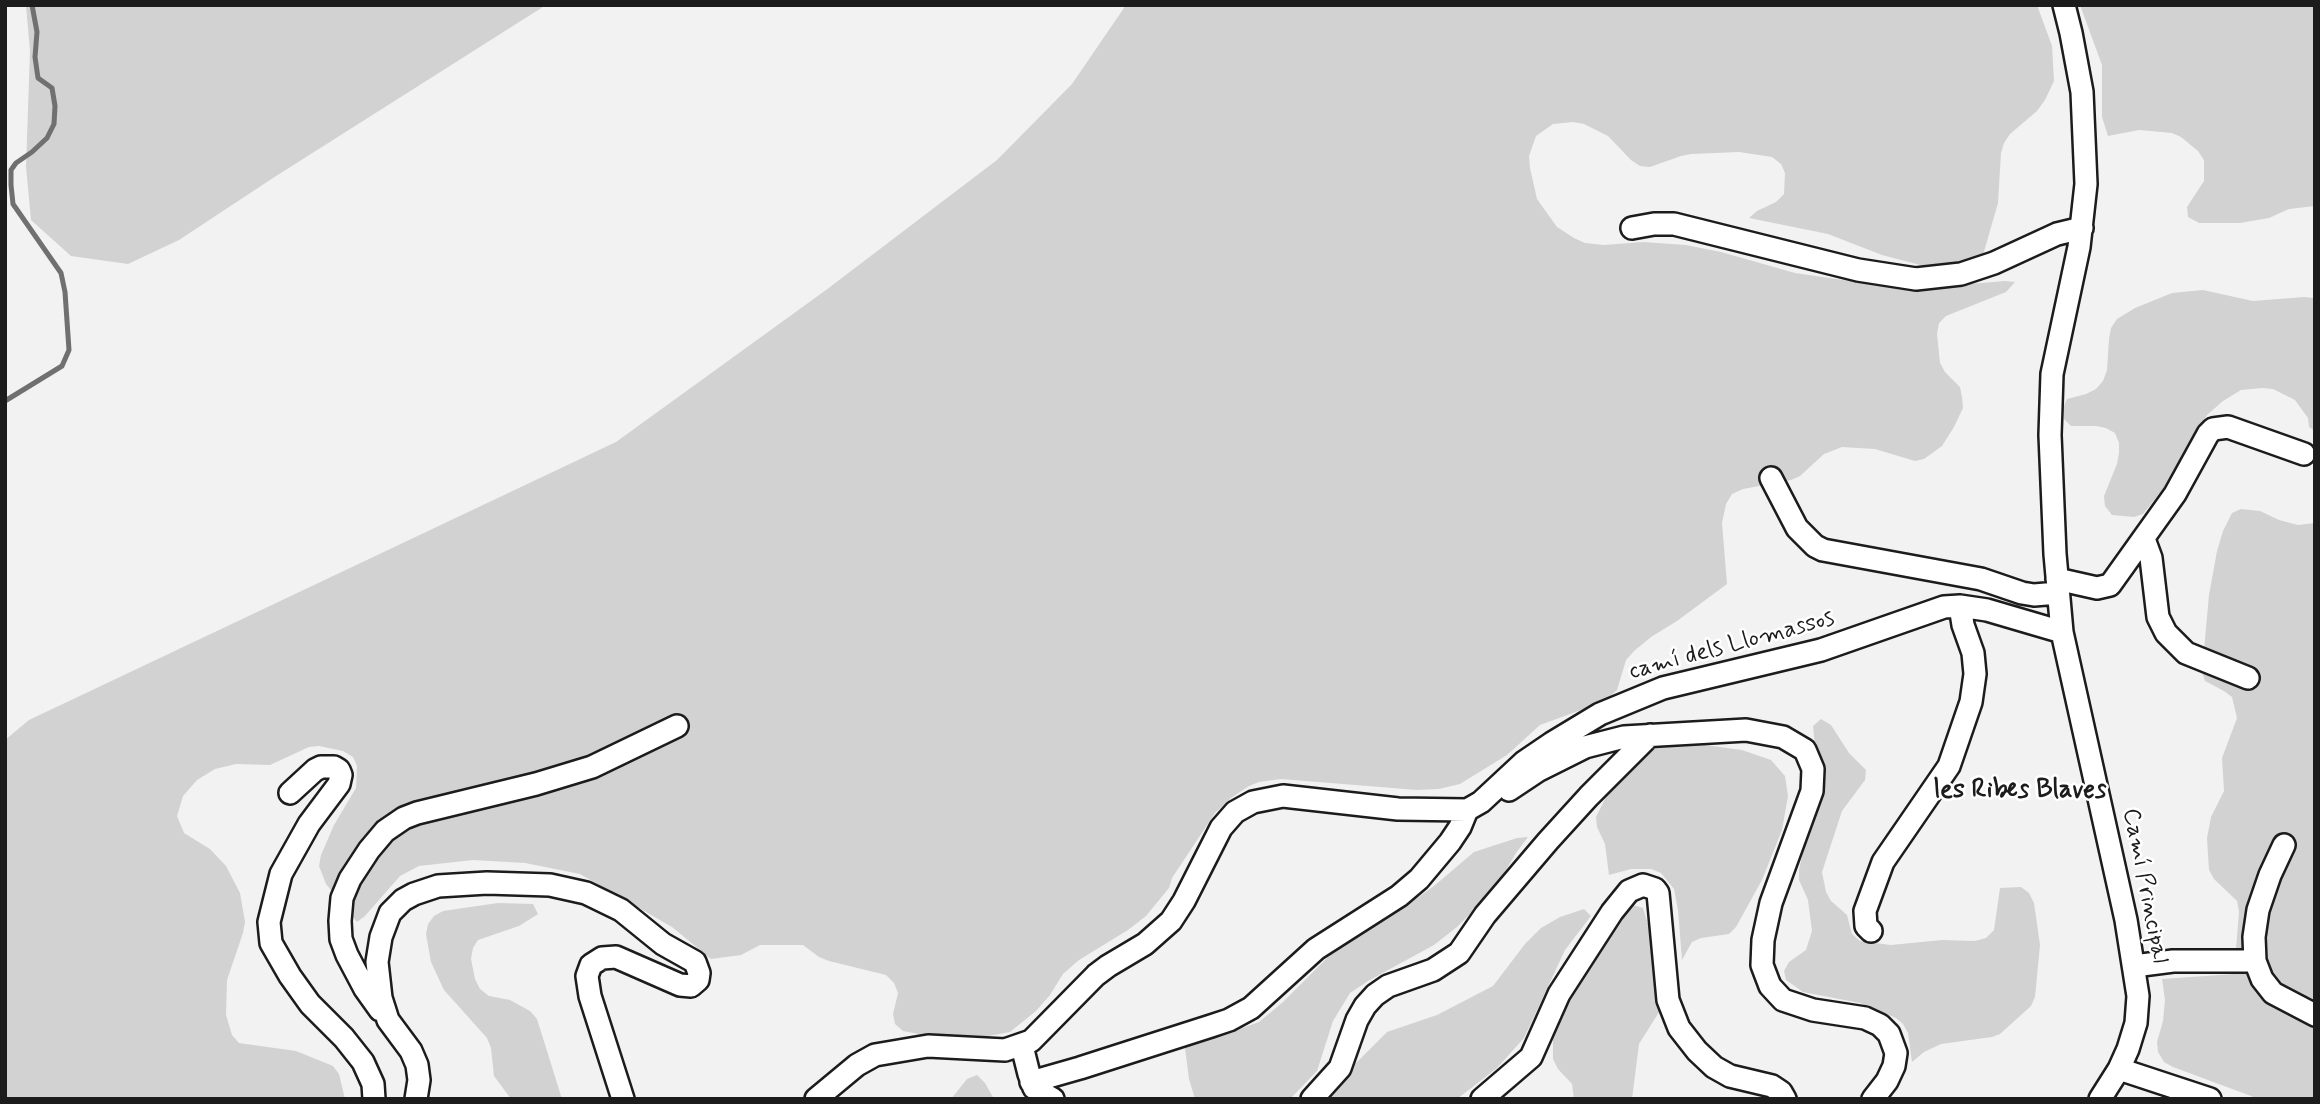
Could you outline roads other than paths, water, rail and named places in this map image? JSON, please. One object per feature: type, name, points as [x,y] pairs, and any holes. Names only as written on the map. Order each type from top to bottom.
[{"type":"street","name":"Camí Principal","points":[[2064,5],[2084,112],[2086,184],[2082,228],[2052,374],[2049,435],[2057,586],[2062,632],[2097,782],[2138,996],[2136,1023],[2128,1049],[2100,1099]]},
{"type":"street","points":[[1632,228],[1674,224],[1858,270],[1916,279],[1961,275],[2057,234],[2082,228]]},
{"type":"street","points":[[1771,478],[1797,528],[1815,546],[1823,550],[1981,579],[2034,595],[2057,586],[2097,588],[2110,585],[2175,494],[2207,434],[2213,429],[2228,427],[2304,454]]},
{"type":"street","points":[[2144,540],[2151,558],[2158,617],[2166,633],[2186,653],[2248,678]]},
{"type":"street","points":[[1871,931],[1866,926],[1865,911],[1884,862],[1949,766],[1970,702],[1975,674],[1973,653],[1960,606]]},
{"type":"street","name":"camí dels Llomassos","points":[[1474,806],[1534,754],[1621,704],[1663,688],[1821,650],[1929,611],[1960,606],[1987,610],[2062,632]]},
{"type":"street","points":[[416,1099],[419,1080],[411,1051],[365,989],[341,939],[342,898],[350,879],[369,850],[385,831],[404,818],[592,767],[677,726]]},
{"type":"street","points":[[816,1099],[857,1065],[875,1055],[928,1046],[996,1051],[1022,1046],[1039,1034],[1096,975],[1145,944],[1171,921],[1184,901],[1220,828],[1243,806],[1262,799],[1283,796],[1398,809],[1474,806],[1496,797],[1585,747],[1611,739],[1746,730],[1783,737],[1799,746],[1808,755],[1813,769],[1812,791],[1771,903],[1763,940],[1762,965],[1770,986],[1783,1000],[1801,1007],[1866,1018],[1880,1025],[1889,1034],[1896,1053],[1894,1066],[1873,1099]]},
{"type":"street","points":[[1312,1099],[1340,1068],[1361,1013],[1375,995],[1388,986],[1433,970],[1459,953],[1485,915],[1548,841],[1650,735]]},
{"type":"street","points":[[290,793],[321,767],[334,767],[339,770],[340,784],[322,804],[301,836],[281,874],[270,912],[269,936],[285,968],[310,1004],[344,1038],[363,1062],[373,1084],[374,1099]]},
{"type":"street","points":[[1031,1082],[1241,1014],[1262,1000],[1317,948],[1399,896],[1419,880],[1450,842],[1474,806]]},
{"type":"street","points":[[2284,845],[2258,910],[2254,937],[2255,961],[2262,979],[2273,993],[2315,1015]]},
{"type":"street","points":[[388,1020],[381,998],[378,950],[390,914],[403,900],[426,888],[487,883],[550,885],[586,893],[621,910],[663,944],[691,958],[699,974],[695,984],[685,986],[615,957],[602,958],[591,965],[587,976],[590,996],[623,1099]]},
{"type":"street","points":[[1482,1099],[1531,1057],[1559,995],[1605,922],[1629,891],[1643,885],[1655,888],[1658,892],[1668,1000],[1679,1028],[1714,1067],[1730,1076],[1772,1086],[1782,1092],[1785,1099]]},
{"type":"street","points":[[2134,966],[2173,961],[2255,961]]},
{"type":"street","points":[[1022,1046],[1031,1082],[1038,1091],[1053,1099]]},
{"type":"street","points":[[2119,1069],[2210,1099]]},
{"type":"waterway","points":[[5,401],[62,366],[69,350],[61,273],[13,204],[11,170],[47,138],[54,124],[52,88],[38,78],[35,57],[37,32],[32,5]]},
{"type":"district","name":"les Ribes Blaves","points":[[2020,792]]}]
